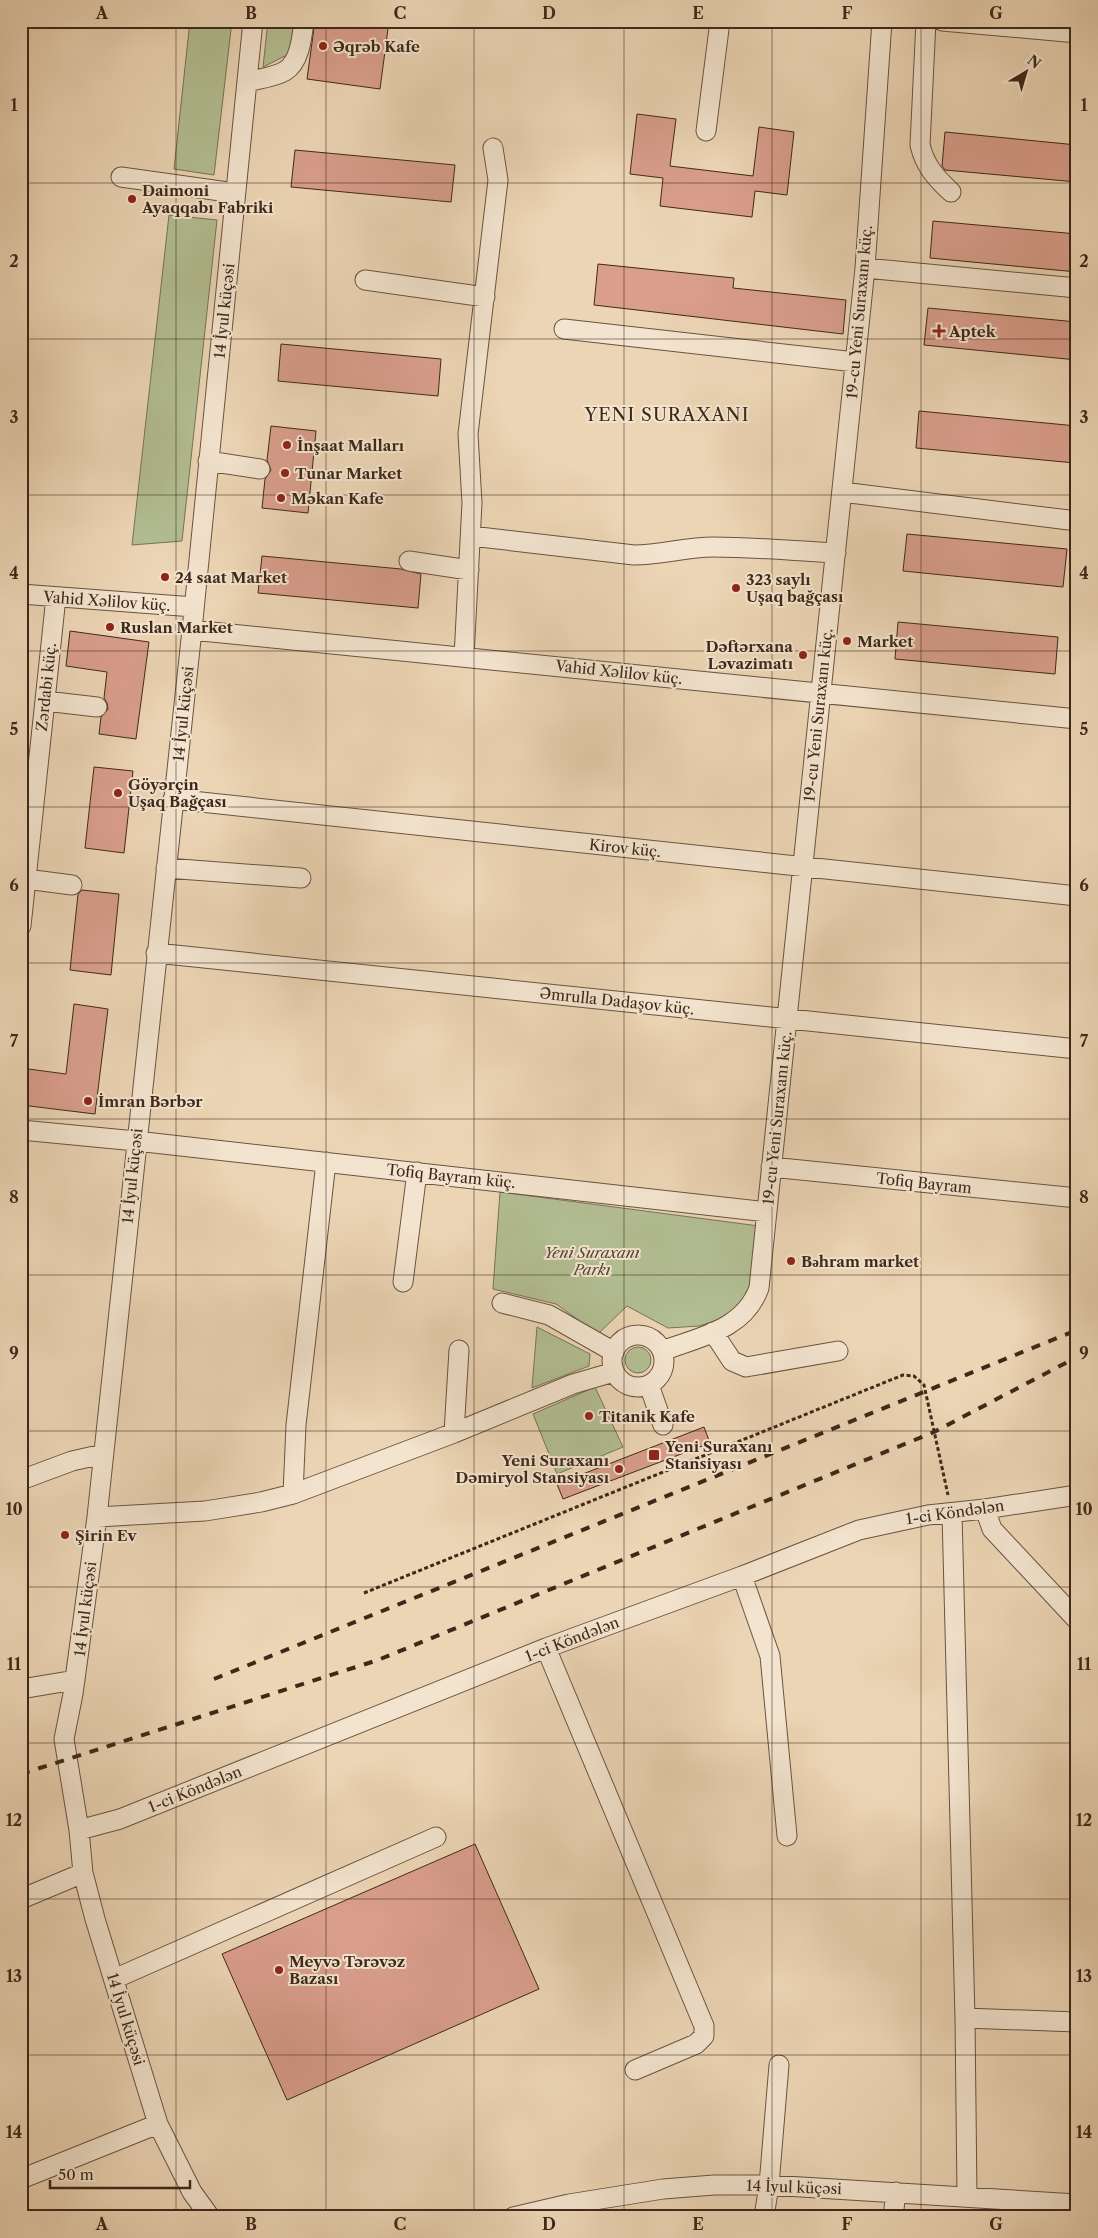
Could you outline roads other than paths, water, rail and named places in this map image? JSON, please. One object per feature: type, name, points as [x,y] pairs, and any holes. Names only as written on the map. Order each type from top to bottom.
[{"type":"street","name":"14 İyul küçəsi","points":[[210,2217],[192,2192],[158,2124],[83,1873],[79,1830],[64,1739],[75,1680],[103,1454],[192,630],[253,21]]},
{"type":"street","points":[[247,82],[285,72],[294,61],[304,21]]},
{"type":"street","points":[[706,131],[720,21]]},
{"type":"street","name":"19-cu Yeni Suraxanı küç.","points":[[662,1351],[713,1332],[738,1320],[754,1300],[759,1288],[865,268],[882,21]]},
{"type":"street","points":[[926,21],[920,145],[923,158],[932,174],[951,192]]},
{"type":"street","points":[[942,21],[1077,33]]},
{"type":"street","points":[[464,657],[470,570],[472,502],[468,434],[498,180],[493,148]]},
{"type":"street","points":[[122,177],[236,193]]},
{"type":"street","points":[[865,268],[1077,288]]},
{"type":"street","points":[[365,280],[485,298]]},
{"type":"street","points":[[564,329],[855,362]]},
{"type":"street","points":[[208,461],[260,469]]},
{"type":"street","points":[[842,492],[1077,521]]},
{"type":"street","points":[[471,536],[634,555],[652,555],[693,548],[714,547],[836,553]]},
{"type":"street","points":[[409,561],[470,570]]},
{"type":"street","name":"Vahid Xəlilov küç.","points":[[21,594],[194,607]]},
{"type":"street","name":"Zərdabi küç.","points":[[21,926],[56,597]]},
{"type":"street","name":"Vahid Xəlilov küç.","points":[[192,630],[1077,719]]},
{"type":"street","points":[[45,701],[97,706]]},
{"type":"street","name":"Kirov küç.","points":[[173,799],[1077,896]]},
{"type":"street","points":[[166,868],[301,878]]},
{"type":"street","points":[[26,879],[72,885]]},
{"type":"street","name":"Əmrulla Dadaşov küç.","points":[[156,953],[1077,1049]]},
{"type":"street","name":"Tofiq Bayram küç.","points":[[21,1130],[136,1141],[767,1212]]},
{"type":"street","points":[[293,1494],[296,1424],[326,1162]]},
{"type":"street","name":"Tofiq Bayram","points":[[771,1167],[1076,1198]]},
{"type":"street","points":[[403,1282],[417,1172]]},
{"type":"street","points":[[502,1303],[549,1315],[614,1352]]},
{"type":"street","points":[[713,1332],[732,1361],[746,1367],[838,1351]]},
{"type":"street","points":[[637,1335],[647,1337],[656,1342],[662,1351],[664,1361],[662,1371],[657,1379],[649,1385],[639,1388],[629,1386],[620,1380],[614,1372],[612,1362],[614,1352],[619,1343],[627,1338],[637,1335]]},
{"type":"street","points":[[454,1434],[459,1350]]},
{"type":"street","points":[[96,1517],[205,1511],[261,1502],[293,1494],[454,1434],[573,1384],[614,1372]]},
{"type":"street","points":[[649,1385],[663,1425]]},
{"type":"street","points":[[21,1480],[72,1461],[103,1454]]},
{"type":"street","name":"1-ci Köndələn","points":[[79,1830],[120,1819],[546,1648],[742,1576],[859,1530],[895,1520],[1077,1495]]},
{"type":"street","points":[[985,1509],[992,1529],[1077,1620]]},
{"type":"street","points":[[952,1513],[965,2018],[966,2196]]},
{"type":"street","points":[[742,1576],[770,1656],[787,1836]]},
{"type":"street","points":[[546,1648],[704,2026],[704,2036],[696,2044],[635,2070]]},
{"type":"street","points":[[21,1689],[75,1680]]},
{"type":"street","points":[[114,1979],[436,1837]]},
{"type":"street","points":[[21,1898],[83,1873]]},
{"type":"street","points":[[965,2018],[1077,2022]]},
{"type":"street","points":[[764,2217],[769,2185],[779,2065]]},
{"type":"street","points":[[21,2179],[158,2124]]},
{"type":"street","name":"14 İyul küçəsi","points":[[514,2217],[570,2211],[663,2189],[714,2185],[769,2185],[1077,2204]]},
{"type":"street","points":[[893,2217],[896,2192]]},
{"type":"railway","points":[[214,1679],[1077,1330]]},
{"type":"railway","points":[[21,1774],[378,1660],[934,1432],[1077,1357]]},
{"type":"place","name":"Əqrəb Kafe","points":[[323,46]]},
{"type":"place","name":"Daimoni Ayaqqabı Fabriki","points":[[132,199]]},
{"type":"place","name":"Aptek","points":[[939,331]]},
{"type":"place","name":"İnşaat Malları","points":[[287,445]]},
{"type":"place","name":"Tunar Market","points":[[285,473]]},
{"type":"place","name":"Məkan Kafe","points":[[281,498]]},
{"type":"place","name":"24 saat Market","points":[[165,577]]},
{"type":"place","name":"323 saylı Uşaq bağçası","points":[[736,588]]},
{"type":"place","name":"Ruslan Market","points":[[110,627]]},
{"type":"place","name":"Market","points":[[847,641]]},
{"type":"place","name":"Dəftərxana Ləvazimatı","points":[[803,655]]},
{"type":"place","name":"Göyərçin Uşaq Bağçası","points":[[118,793]]},
{"type":"place","name":"İmran Bərbər","points":[[88,1101]]},
{"type":"place","name":"Bәhram market","points":[[791,1261]]},
{"type":"place","name":"Titanik Kafe","points":[[589,1416]]},
{"type":"place","name":"Yeni Suraxanı Stansiyası","points":[[654,1455]]},
{"type":"place","name":"Yeni Suraxanı Dəmiryol Stansiyası","points":[[619,1469]]},
{"type":"place","name":"Şirin Ev","points":[[65,1535]]},
{"type":"place","name":"Meyvə Tərəvəz Bazası","points":[[279,1970]]},
{"type":"district","name":"YENI SURAXANI","points":[[667,415]]},
{"type":"park label","name":"Yeni Suraxanı Parkı","points":[[592,1260]]}]
